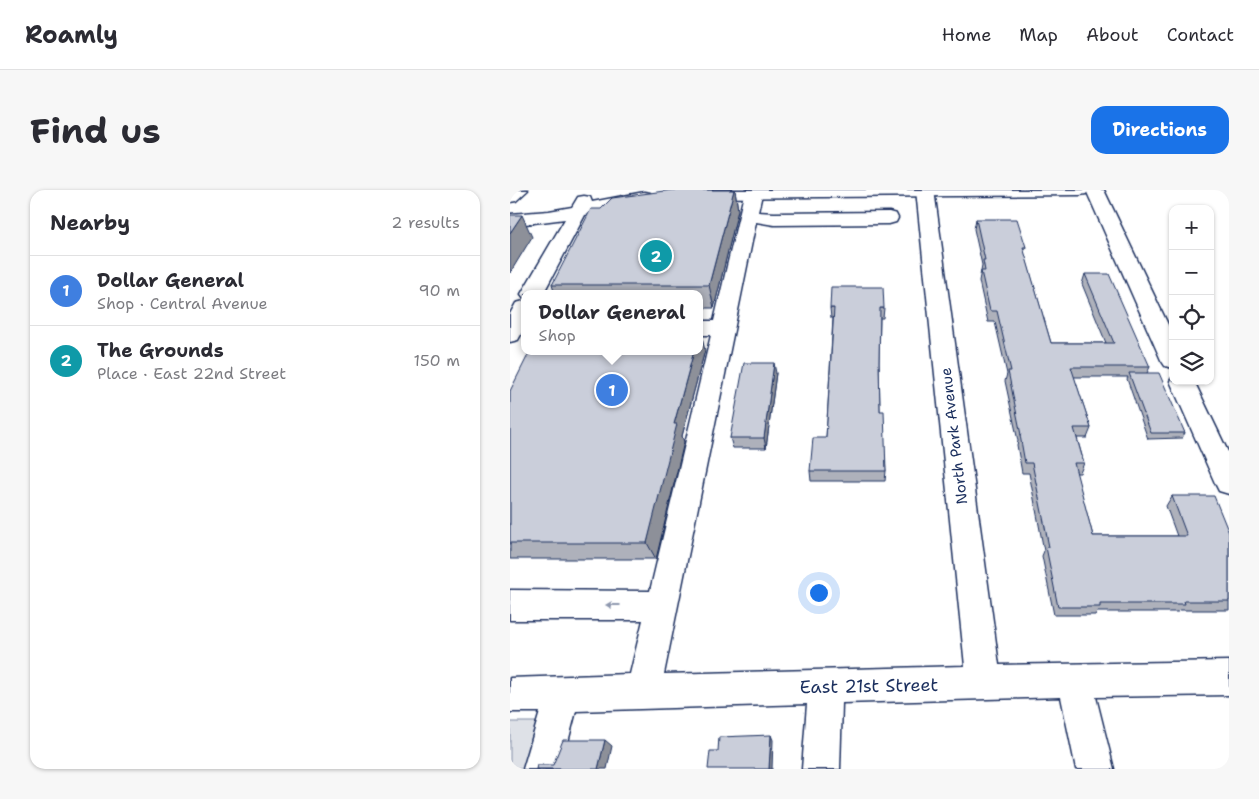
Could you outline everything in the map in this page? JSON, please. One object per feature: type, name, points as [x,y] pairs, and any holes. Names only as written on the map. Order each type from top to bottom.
[{"type":"street","points":[[510,197],[520,190]]},
{"type":"street","points":[[534,290],[590,190]]},
{"type":"street","points":[[682,193],[752,200],[925,191],[1080,190]]},
{"type":"street","points":[[1095,190],[1169,351]]},
{"type":"street","name":"North Park Avenue","points":[[925,191],[984,683]]},
{"type":"street","points":[[510,220],[549,217],[658,195]]},
{"type":"street","points":[[752,200],[774,219],[889,218]]},
{"type":"street","points":[[643,692],[662,606],[712,328],[752,200]]},
{"type":"street","points":[[516,330],[521,316]]},
{"type":"street","points":[[1184,385],[1229,484]]},
{"type":"street","points":[[510,605],[662,606]]},
{"type":"street","name":"East 21st Street","points":[[510,694],[1229,678]]},
{"type":"street","points":[[1075,680],[1095,769]]},
{"type":"street","points":[[821,769],[825,687]]},
{"type":"street","points":[[542,769],[563,694]]},
{"type":"shaded area","points":[[510,722],[538,722],[523,769],[510,769]]},
{"type":"building","points":[[672,190],[734,190],[709,285],[552,285],[591,209],[601,209],[612,198]]},
{"type":"building","points":[[510,215],[522,215],[510,233]]},
{"type":"building","points":[[976,219],[1017,219],[1026,247],[1023,247],[1051,343],[1114,343],[1085,274],[1109,274],[1150,367],[1071,367],[1091,428],[1074,428],[1084,463],[1074,463],[1093,536],[1187,536],[1172,496],[1214,496],[1229,533],[1229,601],[1184,601],[1185,604],[1100,604],[1100,607],[1058,607],[1046,547],[1049,547],[1032,463],[1025,463],[1008,371],[1011,371],[997,311],[990,311],[981,271],[985,271],[983,260],[985,260]]},
{"type":"building","points":[[831,287],[883,287],[884,308],[880,308],[879,362],[880,411],[884,411],[886,471],[810,471],[813,438],[826,438],[834,308],[830,308]]},
{"type":"building","points":[[528,355],[693,355],[674,424],[677,424],[647,543],[510,543],[510,391]]},
{"type":"building","points":[[744,363],[774,363],[764,438],[730,438]]},
{"type":"building","points":[[1129,373],[1159,373],[1185,433],[1151,433]]},
{"type":"building","points":[[771,735],[769,769],[708,769],[710,751],[718,751],[719,737]]},
{"type":"building","points":[[563,740],[605,740],[598,769],[536,769],[537,765],[553,765]]},
{"type":"place","name":"The Grounds","points":[[656,256]]},
{"type":"place","name":"Dollar General","points":[[612,390]]}]
